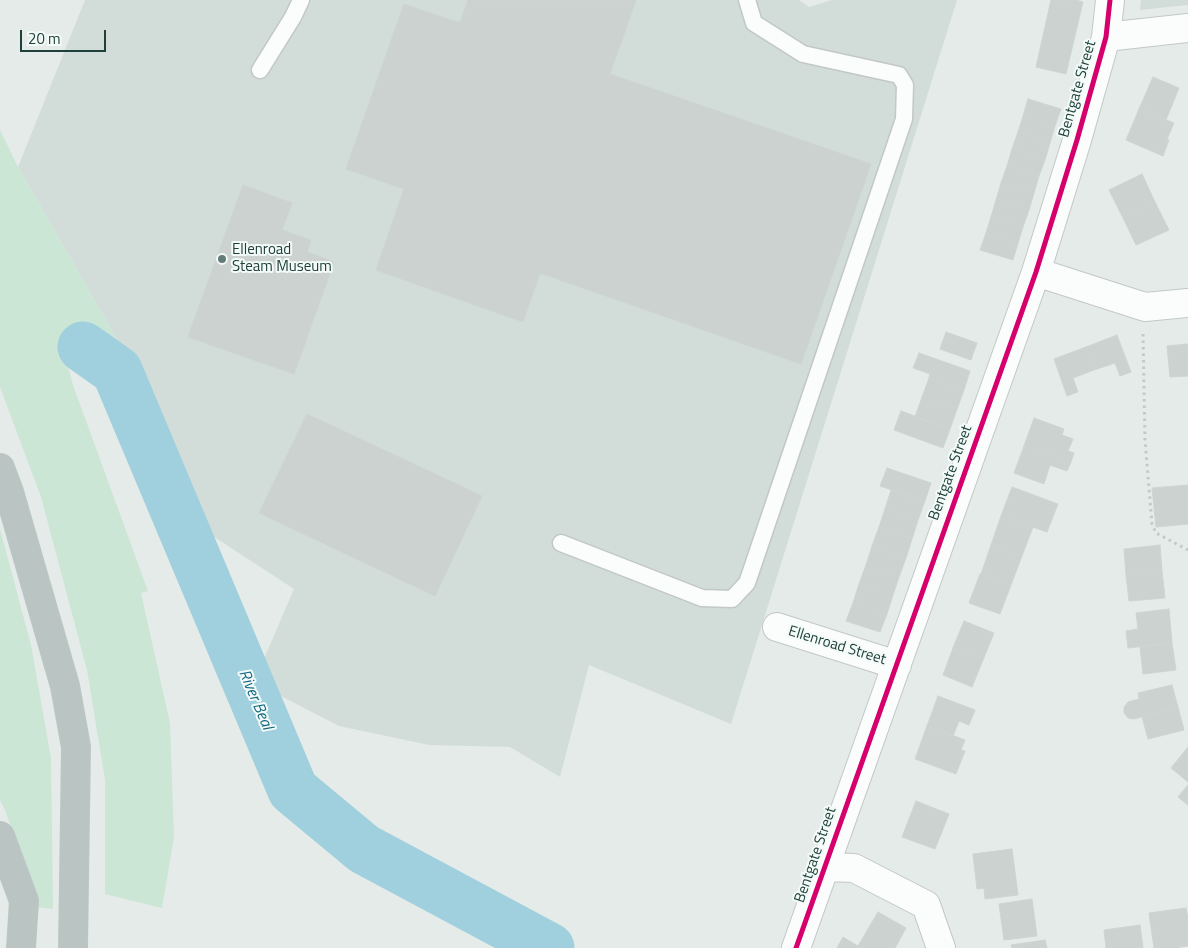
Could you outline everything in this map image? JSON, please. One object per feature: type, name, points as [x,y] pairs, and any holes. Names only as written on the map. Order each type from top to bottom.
[{"type":"highway","points":[[0,468],[9,492],[65,686],[76,747],[73,948]]},
{"type":"highway","points":[[0,836],[24,901],[21,948]]},
{"type":"street","name":"Bentgate Street","points":[[796,948],[1036,272],[1077,140],[1106,37],[1110,0]]},
{"type":"street","points":[[1106,37],[1188,28]]},
{"type":"street","points":[[1036,272],[1142,307],[1188,303]]},
{"type":"street","name":"Ellenroad Street","points":[[777,628],[897,664]]},
{"type":"street","points":[[825,867],[854,868],[926,905],[941,948]]},
{"type":"lane","points":[[260,70],[293,17],[301,0]]},
{"type":"lane","points":[[561,543],[702,598],[732,599],[747,583],[904,119],[905,85],[899,75],[803,54],[754,23],[747,0]]},
{"type":"path","points":[[1142,307],[1145,440],[1152,524],[1156,533],[1188,550]]},
{"type":"shaded area","points":[[85,0],[799,0],[809,7],[832,0],[957,0],[731,724],[589,665],[560,777],[510,747],[429,745],[339,726],[254,682],[294,589],[199,527],[126,355],[18,167]]},
{"type":"shaded area","points":[[1141,0],[1188,0],[1188,5],[1140,10]]},
{"type":"green space","points":[[0,130],[18,167],[126,355],[90,333],[79,336],[74,342],[68,344],[64,351],[73,385],[148,591],[141,593],[170,723],[174,837],[162,908],[105,894],[105,780],[87,670],[41,497],[0,387]]},
{"type":"green space","points":[[0,529],[31,645],[51,758],[53,909],[35,907],[22,858],[0,800]]},
{"type":"building","points":[[468,0],[636,0],[610,74],[871,164],[801,364],[540,273],[523,322],[376,270],[404,189],[346,169],[404,4],[460,23]]},
{"type":"building","points":[[1051,0],[1076,0],[1083,2],[1066,74],[1036,67]]},
{"type":"building","points":[[1153,77],[1179,88],[1166,120],[1139,109]]},
{"type":"building","points":[[1028,99],[1061,109],[1055,126],[1023,116]]},
{"type":"building","points":[[1139,109],[1174,123],[1167,139],[1169,140],[1163,156],[1126,140]]},
{"type":"building","points":[[1023,116],[1055,126],[1050,143],[1018,132]]},
{"type":"building","points":[[1018,132],[1050,143],[1045,160],[1012,149]]},
{"type":"building","points":[[1012,149],[1045,160],[1039,176],[1007,166]]},
{"type":"building","points":[[1007,166],[1039,176],[1034,193],[1001,183]]},
{"type":"building","points":[[1142,174],[1155,202],[1123,218],[1109,190]]},
{"type":"building","points":[[1001,183],[1034,193],[1029,210],[996,200]]},
{"type":"building","points":[[243,185],[292,203],[282,230],[311,240],[307,252],[334,262],[294,374],[188,337]]},
{"type":"building","points":[[996,200],[1029,210],[1023,227],[991,217]]},
{"type":"building","points":[[1155,202],[1169,230],[1136,245],[1123,218]]},
{"type":"building","points":[[991,217],[1023,227],[1018,243],[986,233]]},
{"type":"building","points":[[986,233],[1018,243],[1013,260],[980,250]]},
{"type":"building","points":[[946,332],[977,343],[971,360],[940,349]]},
{"type":"building","points":[[1117,335],[1131,372],[1120,376],[1115,363],[1094,370],[1086,347]]},
{"type":"building","points":[[1188,344],[1188,376],[1170,377],[1167,346]]},
{"type":"building","points":[[1086,347],[1094,370],[1073,378],[1078,392],[1067,396],[1054,359]]},
{"type":"building","points":[[919,353],[970,371],[964,390],[929,378],[930,374],[913,368]]},
{"type":"building","points":[[929,378],[964,390],[957,409],[922,397]]},
{"type":"building","points":[[922,397],[957,409],[950,429],[915,417]]},
{"type":"building","points":[[901,411],[950,429],[943,448],[894,430]]},
{"type":"building","points":[[307,414],[482,496],[435,596],[259,513]]},
{"type":"building","points":[[1034,418],[1064,429],[1062,435],[1073,439],[1068,451],[1074,453],[1071,462],[1024,446]]},
{"type":"building","points":[[1024,446],[1071,462],[1067,471],[1050,465],[1044,484],[1014,473]]},
{"type":"building","points":[[887,468],[931,483],[925,501],[880,486]]},
{"type":"building","points":[[1188,485],[1188,524],[1156,527],[1152,488]]},
{"type":"building","points":[[1012,487],[1058,504],[1047,532],[1001,516]]},
{"type":"building","points":[[891,490],[925,501],[918,520],[885,509]]},
{"type":"building","points":[[885,509],[918,520],[912,539],[879,527]]},
{"type":"building","points":[[1001,516],[1033,527],[1022,556],[991,545]]},
{"type":"building","points":[[879,527],[912,539],[906,558],[872,546]]},
{"type":"building","points":[[991,545],[1022,556],[1011,585],[981,574]]},
{"type":"building","points":[[1160,545],[1162,571],[1126,575],[1124,549]]},
{"type":"building","points":[[872,546],[906,558],[899,577],[866,565]]},
{"type":"building","points":[[866,565],[899,577],[893,595],[859,584]]},
{"type":"building","points":[[1162,571],[1165,598],[1129,601],[1126,575]]},
{"type":"building","points":[[980,574],[1011,585],[1000,614],[969,603]]},
{"type":"building","points":[[859,584],[893,595],[887,614],[853,603]]},
{"type":"building","points":[[853,603],[887,614],[880,632],[846,621]]},
{"type":"building","points":[[1169,609],[1172,643],[1128,648],[1126,631],[1138,629],[1136,613]]},
{"type":"building","points":[[964,621],[994,633],[983,660],[953,648]]},
{"type":"building","points":[[1172,643],[1176,670],[1143,674],[1140,647]]},
{"type":"building","points":[[953,648],[983,660],[972,687],[943,675]]},
{"type":"building","points":[[1172,685],[1178,707],[1134,719],[1128,718],[1124,713],[1124,707],[1128,702],[1139,699],[1138,693]]},
{"type":"building","points":[[938,696],[975,710],[969,725],[959,721],[953,736],[927,726]]},
{"type":"building","points":[[1178,707],[1184,730],[1148,739],[1142,717]]},
{"type":"building","points":[[927,726],[965,740],[961,750],[965,751],[956,774],[915,759]]},
{"type":"building","points":[[1188,747],[1188,782],[1171,768]]},
{"type":"building","points":[[1188,785],[1188,805],[1178,797]]},
{"type":"building","points":[[916,801],[949,814],[935,849],[902,837]]},
{"type":"building","points":[[1012,849],[1018,895],[985,899],[984,888],[977,889],[973,854]]},
{"type":"building","points":[[1032,899],[1037,936],[1004,940],[999,904]]},
{"type":"building","points":[[1186,908],[1188,946],[1154,948],[1149,913]]},
{"type":"building","points":[[878,912],[906,928],[895,948],[837,948],[843,937],[858,946]]},
{"type":"building","points":[[1140,925],[1143,948],[1106,948],[1104,930]]},
{"type":"building","points":[[1045,940],[1047,948],[1012,948],[1011,945]]},
{"type":"waterway","name":"River Beal","points":[[83,347],[117,371],[293,790],[364,849],[549,948]]},
{"type":"cycle path","points":[[796,948],[1036,272],[1077,140],[1106,37],[1110,0]]},
{"type":"place","name":"Ellenroad Steam Museum","points":[[222,259]]}]
